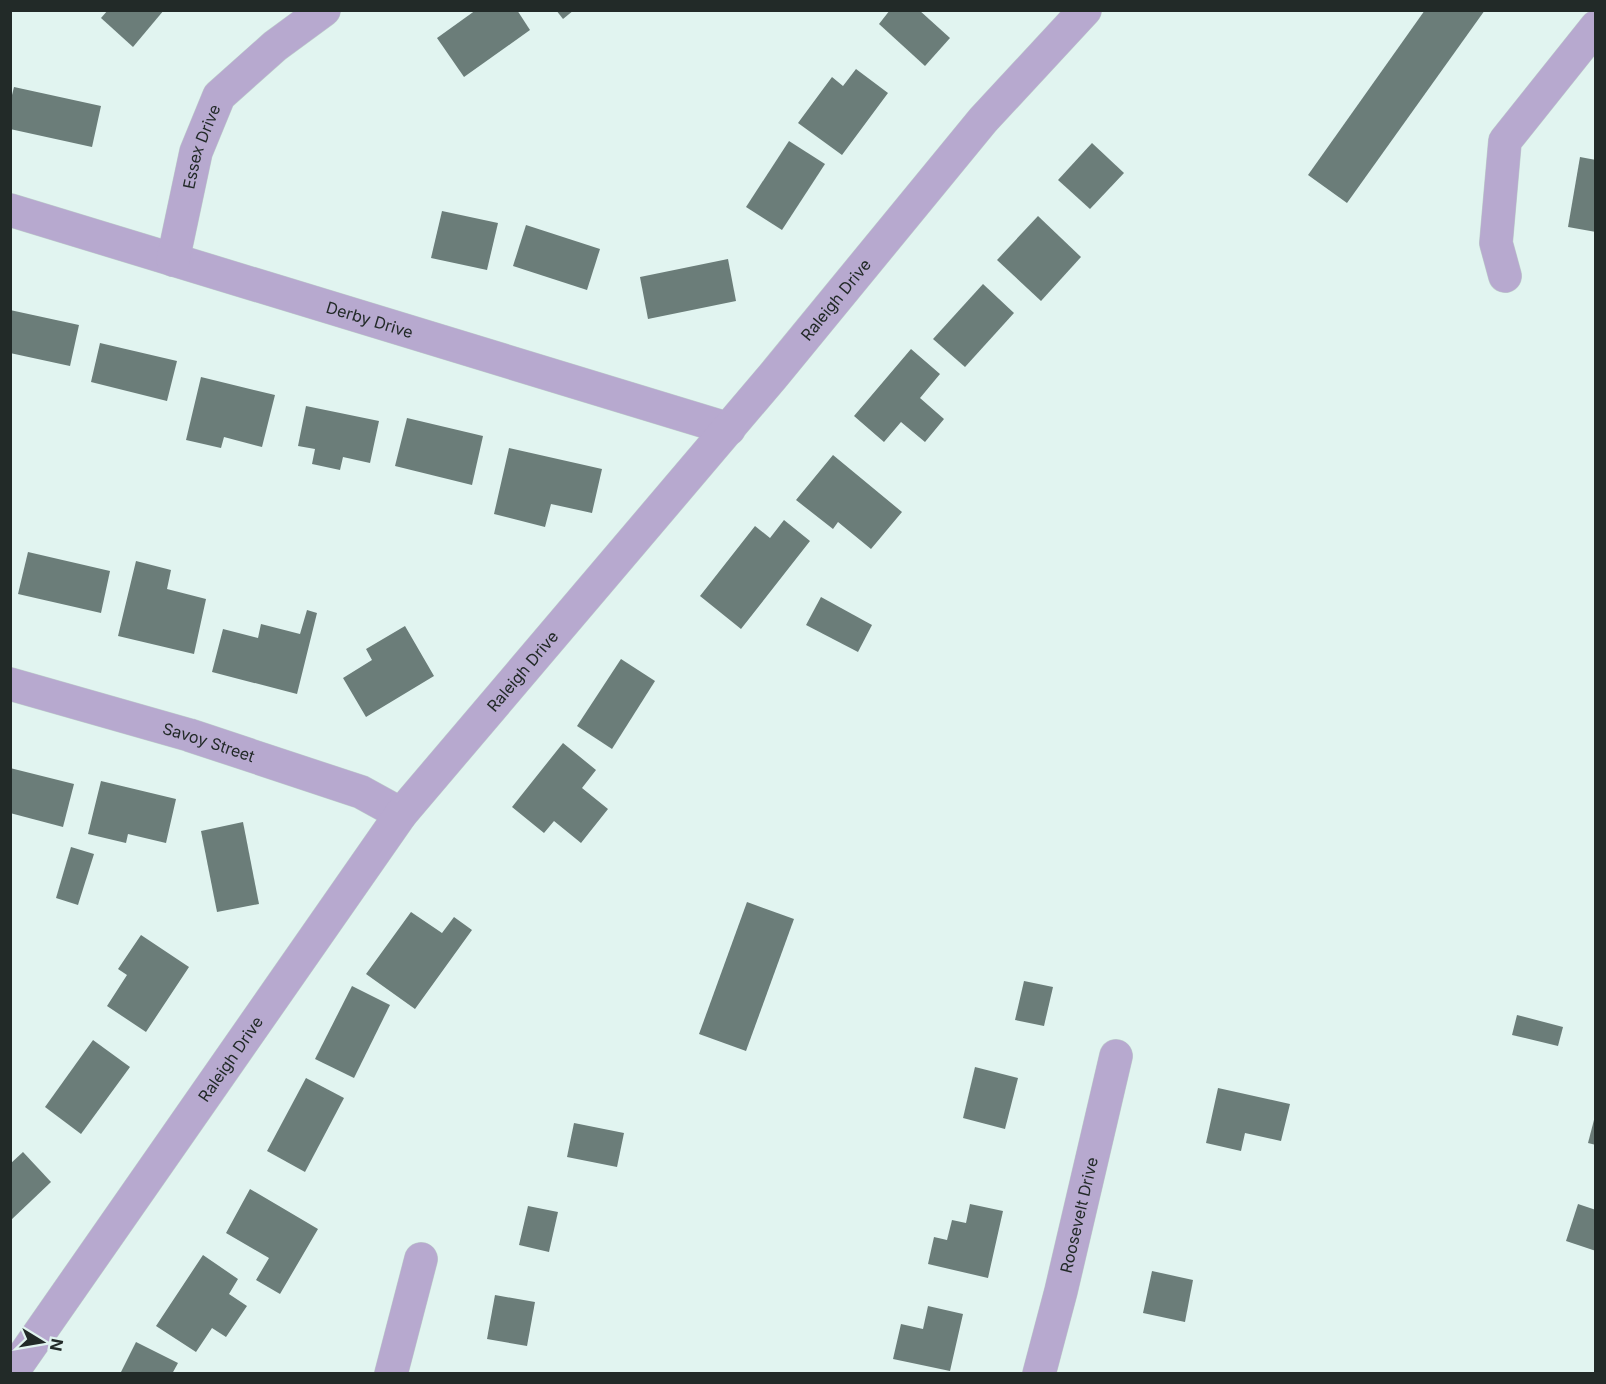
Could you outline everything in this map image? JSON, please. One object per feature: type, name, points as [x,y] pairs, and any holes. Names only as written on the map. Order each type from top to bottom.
[{"type":"street","name":"Essex Drive","points":[[173,260],[196,152],[219,96],[275,46],[324,10]]},
{"type":"street","name":"Raleigh Drive","points":[[16,1355],[401,814],[729,429],[983,120],[1085,10]]},
{"type":"street","points":[[1505,276],[1496,243],[1505,141],[1595,30]]},
{"type":"street","name":"Derby Drive","points":[[10,210],[729,429]]},
{"type":"street","name":"Savoy Street","points":[[10,684],[189,735],[362,792],[401,814]]},
{"type":"street","name":"Roosevelt Drive","points":[[1039,1374],[1062,1291],[1116,1056]]},
{"type":"street","points":[[391,1374],[421,1259]]},
{"type":"building","points":[[108,10],[164,10],[133,47],[101,18]]},
{"type":"building","points":[[476,10],[517,10],[530,30],[464,77],[437,38]]},
{"type":"building","points":[[556,10],[574,10],[563,19]]},
{"type":"building","points":[[890,10],[919,10],[950,38],[925,66],[879,24]]},
{"type":"building","points":[[1425,10],[1485,10],[1347,203],[1308,175]]},
{"type":"building","points":[[856,69],[888,93],[842,155],[798,123],[832,77],[843,86]]},
{"type":"building","points":[[14,87],[101,106],[92,147],[10,129],[10,103]]},
{"type":"building","points":[[789,141],[825,164],[782,230],[746,207]]},
{"type":"building","points":[[1092,143],[1124,173],[1090,209],[1058,180]]},
{"type":"building","points":[[1580,157],[1596,160],[1596,232],[1568,227]]},
{"type":"building","points":[[442,211],[498,223],[487,270],[431,258]]},
{"type":"building","points":[[1038,216],[1081,257],[1041,301],[997,260]]},
{"type":"building","points":[[526,225],[600,249],[587,290],[513,266]]},
{"type":"building","points":[[728,259],[736,301],[648,319],[640,277]]},
{"type":"building","points":[[983,284],[1014,313],[965,367],[933,339]]},
{"type":"building","points":[[10,310],[79,325],[70,366],[10,353]]},
{"type":"building","points":[[100,343],[177,361],[167,401],[91,382]]},
{"type":"building","points":[[911,349],[940,374],[920,398],[944,419],[925,442],[901,422],[884,442],[854,416]]},
{"type":"building","points":[[201,377],[275,395],[262,447],[224,437],[221,448],[186,440]]},
{"type":"building","points":[[306,406],[379,421],[370,463],[343,457],[340,470],[312,464],[315,449],[298,446]]},
{"type":"building","points":[[407,418],[483,436],[472,485],[395,466]]},
{"type":"building","points":[[509,448],[602,469],[592,513],[551,504],[545,527],[494,514]]},
{"type":"building","points":[[833,455],[902,512],[871,549],[838,522],[833,529],[796,500]]},
{"type":"building","points":[[784,520],[810,541],[741,629],[700,596],[755,526],[770,538]]},
{"type":"building","points":[[28,552],[110,571],[101,613],[18,594]]},
{"type":"building","points":[[136,561],[171,570],[167,589],[206,599],[194,654],[118,636]]},
{"type":"building","points":[[821,597],[872,625],[858,652],[806,625]]},
{"type":"building","points":[[307,610],[317,613],[297,694],[212,672],[223,629],[258,638],[261,624],[300,634]]},
{"type":"building","points":[[405,626],[434,676],[366,717],[343,678],[372,660],[366,649]]},
{"type":"building","points":[[621,659],[655,681],[612,749],[577,726]]},
{"type":"building","points":[[563,743],[596,770],[582,788],[608,809],[581,843],[554,821],[544,833],[512,807]]},
{"type":"building","points":[[10,768],[74,784],[63,827],[10,813]]},
{"type":"building","points":[[101,781],[176,799],[166,843],[128,834],[126,843],[88,834]]},
{"type":"building","points":[[243,822],[259,904],[217,912],[201,831]]},
{"type":"building","points":[[71,847],[94,854],[78,905],[56,898]]},
{"type":"building","points":[[747,902],[794,919],[746,1051],[699,1034]]},
{"type":"building","points":[[411,912],[442,933],[454,917],[472,930],[415,1009],[366,974]]},
{"type":"building","points":[[141,935],[189,967],[146,1032],[107,1006],[127,975],[118,969]]},
{"type":"building","points":[[1024,981],[1053,987],[1044,1026],[1015,1020]]},
{"type":"building","points":[[352,986],[390,1005],[354,1078],[315,1059]]},
{"type":"building","points":[[1517,1015],[1563,1027],[1558,1046],[1512,1035]]},
{"type":"building","points":[[93,1040],[130,1067],[81,1134],[45,1107]]},
{"type":"building","points":[[975,1067],[1018,1078],[1005,1129],[963,1118]]},
{"type":"building","points":[[306,1078],[344,1098],[305,1172],[267,1151]]},
{"type":"building","points":[[1218,1088],[1290,1104],[1281,1141],[1245,1133],[1241,1151],[1206,1143]]},
{"type":"building","points":[[1596,1116],[1596,1145],[1588,1143]]},
{"type":"building","points":[[574,1123],[624,1133],[617,1167],[567,1157]]},
{"type":"building","points":[[23,1152],[51,1182],[10,1221],[10,1164]]},
{"type":"building","points":[[250,1189],[318,1229],[280,1294],[256,1280],[269,1258],[226,1233]]},
{"type":"building","points":[[970,1204],[1003,1211],[988,1278],[928,1264],[934,1237],[947,1240],[952,1220],[966,1223]]},
{"type":"building","points":[[1578,1204],[1596,1210],[1596,1251],[1566,1241]]},
{"type":"building","points":[[528,1206],[558,1212],[549,1252],[519,1245]]},
{"type":"building","points":[[203,1255],[238,1279],[229,1294],[247,1306],[226,1337],[212,1328],[196,1352],[156,1326]]},
{"type":"building","points":[[1152,1271],[1193,1280],[1185,1322],[1143,1313]]},
{"type":"building","points":[[495,1295],[535,1302],[527,1346],[487,1339]]},
{"type":"building","points":[[928,1306],[963,1314],[950,1371],[893,1359],[901,1324],[923,1329]]},
{"type":"building","points":[[136,1342],[178,1363],[172,1374],[120,1374]]}]
